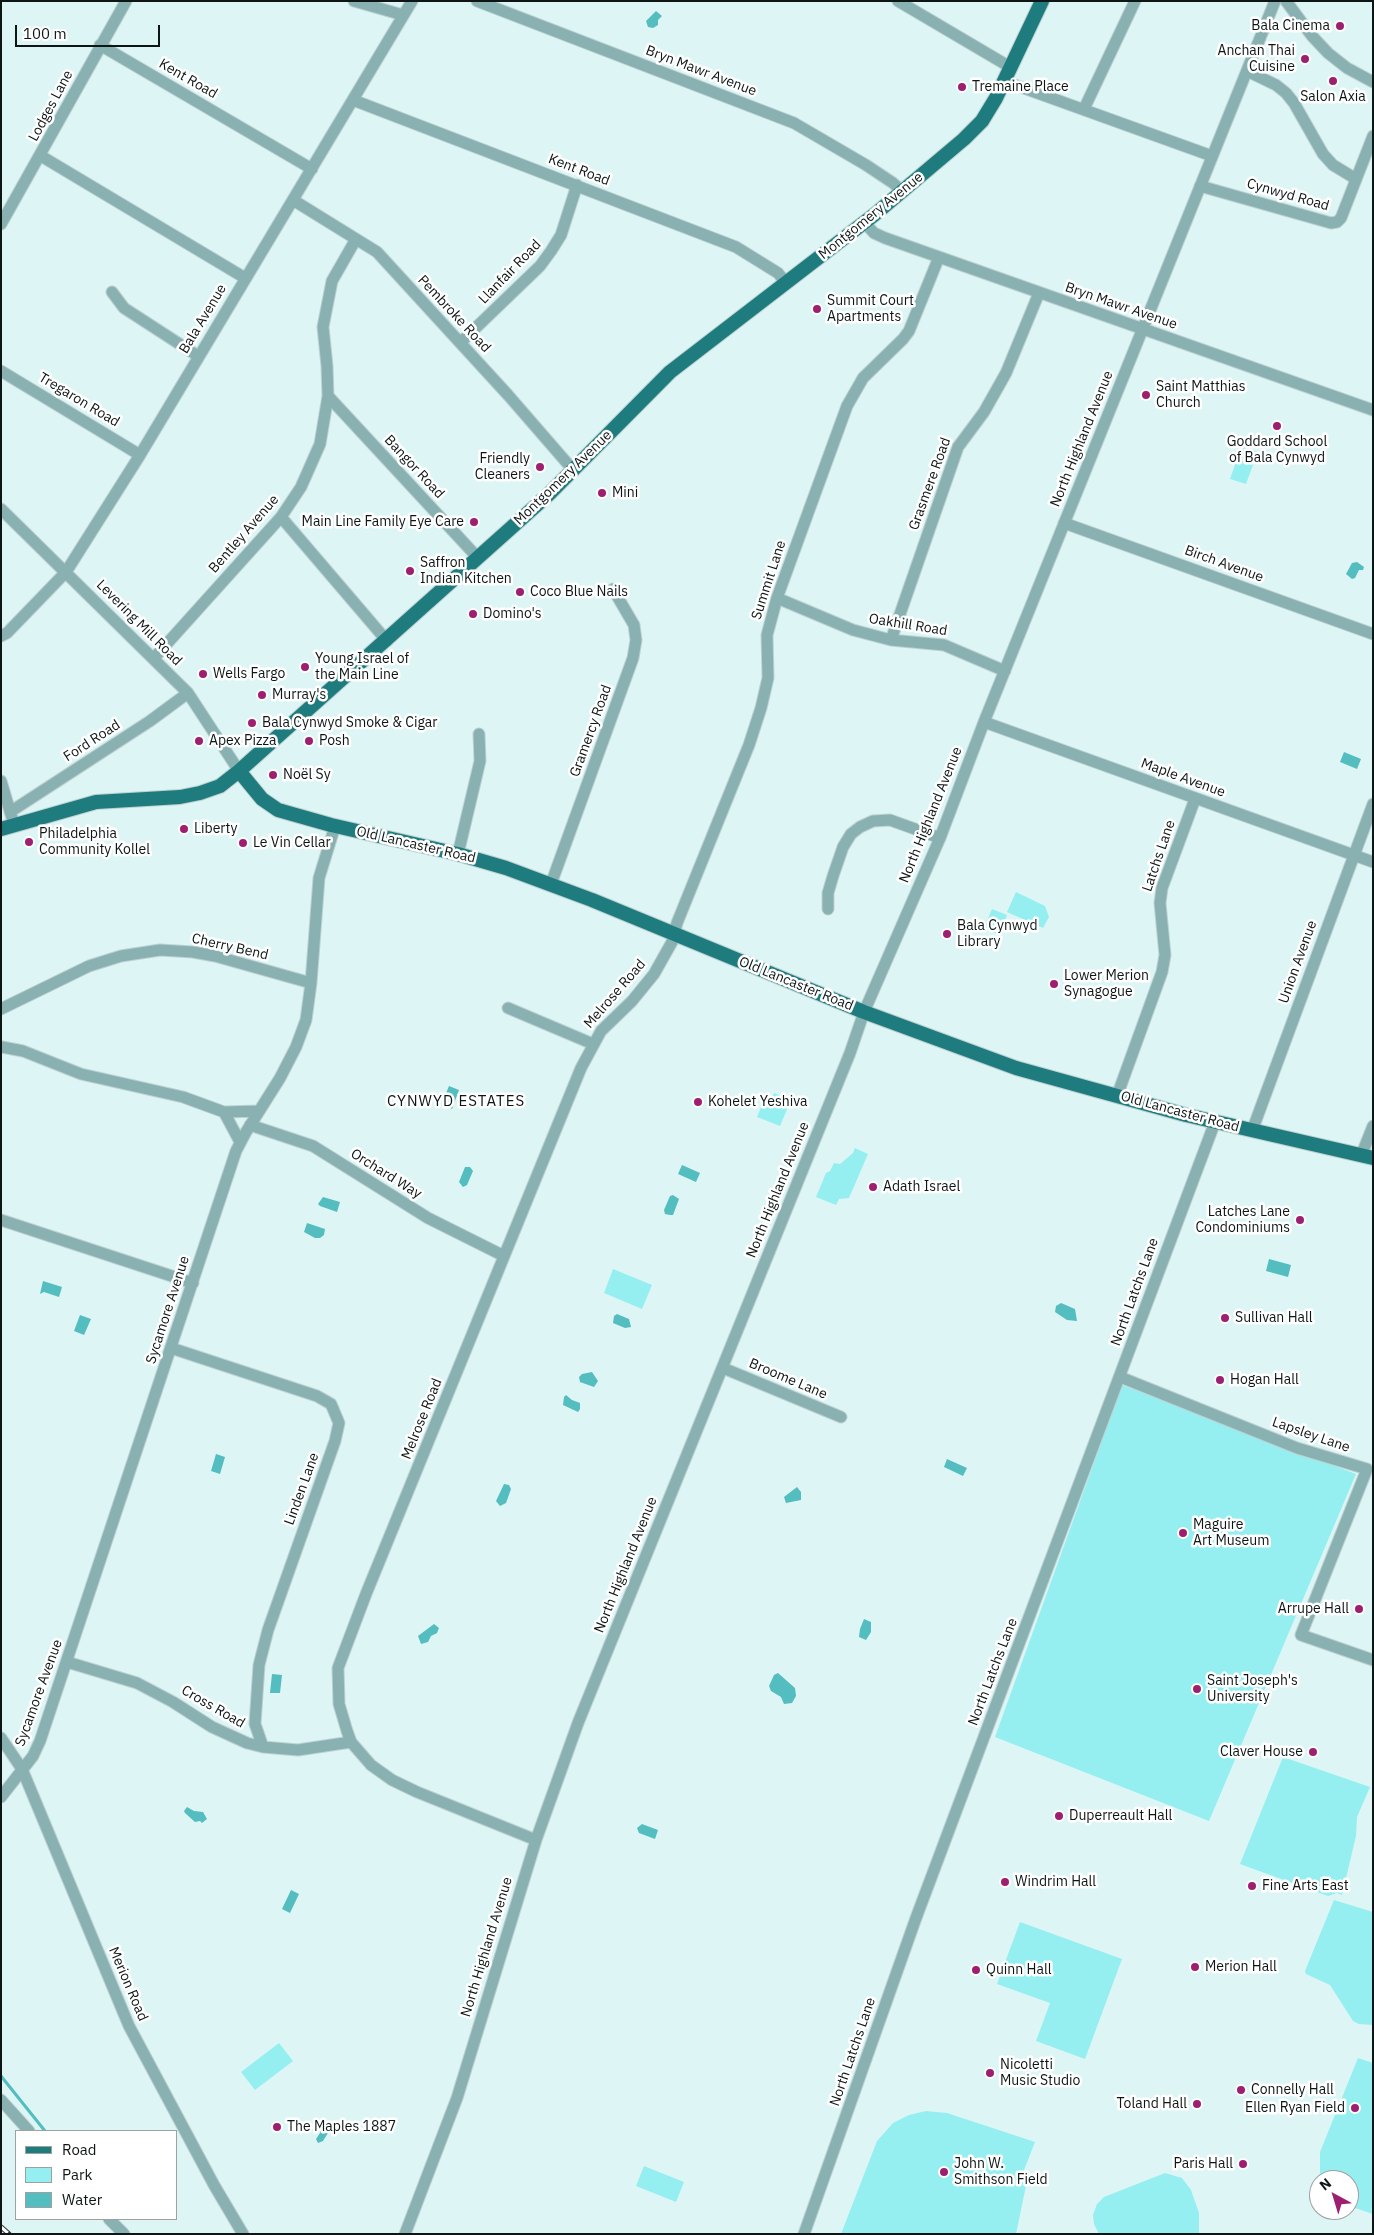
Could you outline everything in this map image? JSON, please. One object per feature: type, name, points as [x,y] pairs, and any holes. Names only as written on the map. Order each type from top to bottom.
[{"type":"main road","name":"Montgomery Avenue","points":[[9,822],[96,802],[180,797],[200,793],[220,786],[239,771],[574,471],[670,372],[864,222],[976,128],[987,114],[1042,1]]},
{"type":"main road","name":"Old Lancaster Road","points":[[239,771],[262,800],[272,808],[335,826],[458,854],[551,884],[864,1012],[1016,1068],[1215,1122],[1367,1157]]},
{"type":"street","name":"Lodges Lane","points":[[1,224],[41,156],[100,45],[126,1]]},
{"type":"street","points":[[354,1],[404,15]]},
{"type":"street","name":"Bala Avenue","points":[[1,636],[7,634],[66,572],[140,455],[412,1]]},
{"type":"street","name":"Bryn Mawr Avenue","points":[[477,1],[794,123],[866,164],[902,191]]},
{"type":"street","points":[[898,1],[1010,67]]},
{"type":"street","points":[[1084,109],[1135,1]]},
{"type":"street","name":"North Highland Avenue","points":[[405,2234],[457,2098],[536,1840],[578,1723],[850,1054],[864,1012],[940,838],[984,722],[1275,1]]},
{"type":"street","points":[[1286,1],[1312,36],[1328,53],[1347,68],[1373,82]]},
{"type":"street","name":"Kent Road","points":[[100,45],[312,169]]},
{"type":"street","points":[[1247,71],[1276,85],[1286,93],[1294,103],[1323,154],[1333,165],[1356,179]]},
{"type":"street","points":[[1004,81],[1212,156]]},
{"type":"street","name":"Kent Road","points":[[353,100],[736,247],[778,274],[786,283]]},
{"type":"street","name":"Cynwyd Road","points":[[1200,186],[1334,223],[1341,218],[1373,136]]},
{"type":"street","points":[[41,156],[245,278]]},
{"type":"street","name":"Llanfair Road","points":[[461,342],[540,266],[552,251],[561,235],[577,185]]},
{"type":"street","name":"Pembroke Road","points":[[293,200],[377,252],[461,342],[574,471]]},
{"type":"street","name":"Bryn Mawr Avenue","points":[[864,222],[874,233],[1142,330],[1224,356],[1373,410]]},
{"type":"street","name":"Bentley Avenue","points":[[154,658],[281,517],[301,488],[320,444],[328,396],[327,366],[322,327],[332,281],[356,239]]},
{"type":"street","name":"Summit Lane","points":[[674,934],[749,745],[768,678],[768,635],[777,598],[846,406],[863,378],[903,340],[939,257]]},
{"type":"street","points":[[112,292],[124,308],[198,356]]},
{"type":"street","name":"Grasmere Road","points":[[891,640],[958,447],[984,412],[1006,373],[1039,293]]},
{"type":"street","name":"Tregaron Road","points":[[1,371],[140,455]]},
{"type":"street","name":"Bangor Road","points":[[328,396],[478,558]]},
{"type":"street","name":"Levering Mill Road","points":[[1,509],[188,693],[239,771]]},
{"type":"street","points":[[281,517],[387,640]]},
{"type":"street","name":"Birch Avenue","points":[[1064,523],[1373,634]]},
{"type":"street","name":"Gramercy Road","points":[[551,884],[633,658],[636,640],[634,625],[613,589]]},
{"type":"street","name":"Oakhill Road","points":[[777,598],[833,623],[891,640],[944,645],[1005,671]]},
{"type":"street","name":"Ford Road","points":[[9,822],[188,693]]},
{"type":"street","name":"Maple Avenue","points":[[984,722],[1373,862]]},
{"type":"street","points":[[458,854],[480,761],[479,734]]},
{"type":"street","points":[[1,781],[9,822]]},
{"type":"street","name":"Latchs Lane","points":[[1117,1096],[1162,972],[1165,955],[1160,903],[1162,888],[1195,799]]},
{"type":"street","name":"Union Avenue","points":[[1252,1131],[1373,804]]},
{"type":"street","points":[[828,909],[828,893],[844,847],[851,834],[860,827],[874,821],[890,820],[940,838]]},
{"type":"street","name":"Sycamore Avenue","points":[[1,1797],[33,1756],[40,1741],[240,1142],[280,1078],[296,1047],[309,1012],[319,878],[335,826]]},
{"type":"street","name":"Melrose Road","points":[[536,1840],[392,1780],[371,1765],[351,1742],[339,1704],[337,1679],[341,1657],[504,1256],[593,1044],[613,1018],[632,1001],[654,974],[672,942],[674,934]]},
{"type":"street","name":"Cherry Bend","points":[[1,1009],[89,966],[121,956],[160,950],[193,952],[215,956],[311,983]]},
{"type":"street","points":[[508,1008],[593,1044]]},
{"type":"street","points":[[1,1048],[23,1051],[81,1074],[183,1097],[224,1112],[258,1111]]},
{"type":"street","points":[[224,1112],[240,1142]]},
{"type":"street","name":"North Latchs Lane","points":[[804,2234],[913,1927],[1215,1122]]},
{"type":"street","name":"Orchard Way","points":[[250,1124],[313,1146],[428,1218],[504,1256]]},
{"type":"street","points":[[1367,1157],[1373,1126]]},
{"type":"street","points":[[1,1220],[193,1283]]},
{"type":"street","name":"Linden Lane","points":[[171,1348],[316,1396],[331,1404],[339,1423],[335,1442],[268,1630],[258,1665],[255,1724],[263,1747]]},
{"type":"street","name":"Broome Lane","points":[[723,1368],[841,1418]]},
{"type":"street","name":"Lapsley Lane","points":[[1120,1377],[1297,1448],[1367,1469],[1301,1635],[1373,1660]]},
{"type":"street","name":"Cross Road","points":[[67,1662],[138,1683],[174,1702],[212,1727],[238,1739],[263,1747],[298,1750],[351,1742]]},
{"type":"street","points":[[238,1739],[251,1730],[255,1724]]},
{"type":"street","points":[[5,1742],[22,1751],[29,1749],[40,1741]]},
{"type":"street","name":"Merion Road","points":[[5,1742],[22,1769],[129,2026],[214,2185],[243,2234]]},
{"type":"street","points":[[1,2100],[28,2130]]},
{"type":"street","points":[[110,2220],[124,2234]]},
{"type":"green space","points":[[1244,447],[1264,454],[1260,464],[1241,457]]},
{"type":"green space","points":[[1237,459],[1253,465],[1246,484],[1230,479]]},
{"type":"green space","points":[[1016,892],[1045,906],[1049,917],[1043,928],[1007,912]]},
{"type":"green space","points":[[992,909],[1007,915],[999,935],[984,928]]},
{"type":"green space","points":[[774,1093],[791,1100],[780,1126],[757,1117],[764,1100],[770,1102]]},
{"type":"green space","points":[[855,1148],[868,1154],[849,1198],[839,1199],[836,1205],[816,1197],[826,1173],[830,1171],[834,1163],[840,1164],[853,1153]]},
{"type":"green space","points":[[613,1269],[652,1285],[642,1309],[604,1293]]},
{"type":"green space","points":[[1122,1385],[1356,1474],[1209,1821],[995,1737]]},
{"type":"green space","points":[[1283,1757],[1370,1787],[1357,1817],[1356,1836],[1342,1895],[1337,1893],[1328,1896],[1240,1864]]},
{"type":"green space","points":[[1334,1900],[1373,1912],[1373,2025],[1359,2024],[1353,2021],[1330,1985],[1306,1974],[1305,1971]]},
{"type":"green space","points":[[1020,1922],[1122,1959],[1085,2059],[1036,2041],[1050,2003],[997,1984]]},
{"type":"green space","points":[[279,2043],[293,2061],[255,2090],[241,2072]]},
{"type":"green space","name":"Ellen Ryan Field","points":[[1358,2058],[1373,2063],[1373,2214],[1359,2209],[1359,2170],[1320,2170],[1320,2152]]},
{"type":"green space","name":"John W. Smithson Field","points":[[926,2111],[947,2113],[1035,2142],[1024,2170],[1024,2174],[1028,2176],[1016,2234],[841,2234],[877,2141],[893,2123],[909,2115]]},
{"type":"green space","points":[[644,2166],[684,2182],[676,2202],[636,2186]]},
{"type":"green space","points":[[1165,2173],[1182,2178],[1191,2190],[1199,2213],[1199,2234],[1099,2234],[1094,2224],[1093,2215],[1097,2204],[1104,2197]]},
{"type":"water","points":[[656,11],[662,16],[658,20],[658,25],[653,28],[648,27],[646,21]]},
{"type":"water","points":[[1357,562],[1364,567],[1352,579],[1346,574],[1352,563]]},
{"type":"water","points":[[1344,752],[1361,759],[1357,769],[1340,762]]},
{"type":"water","points":[[449,1086],[459,1090],[452,1109],[442,1103]]},
{"type":"water","points":[[682,1165],[700,1173],[696,1182],[678,1174]]},
{"type":"water","points":[[465,1167],[470,1167],[473,1171],[467,1185],[463,1187],[459,1182]]},
{"type":"water","points":[[673,1195],[679,1199],[673,1215],[665,1214],[664,1210],[670,1196]]},
{"type":"water","points":[[323,1197],[340,1202],[337,1212],[318,1204]]},
{"type":"water","points":[[307,1223],[325,1229],[324,1235],[320,1238],[315,1238],[304,1232]]},
{"type":"water","points":[[1269,1259],[1291,1265],[1288,1277],[1266,1271]]},
{"type":"water","points":[[43,1281],[62,1287],[59,1297],[44,1292],[40,1294]]},
{"type":"water","points":[[1061,1303],[1075,1309],[1077,1321],[1067,1320],[1055,1312],[1056,1306]]},
{"type":"water","points":[[617,1314],[629,1319],[631,1327],[625,1328],[613,1323],[614,1316]]},
{"type":"water","points":[[80,1315],[91,1319],[84,1335],[74,1331]]},
{"type":"water","points":[[592,1372],[598,1381],[594,1387],[580,1382],[579,1377],[582,1374]]},
{"type":"water","points":[[566,1395],[580,1403],[578,1412],[563,1405]]},
{"type":"water","points":[[216,1454],[225,1457],[220,1474],[211,1471]]},
{"type":"water","points":[[947,1459],[967,1468],[963,1476],[944,1467]]},
{"type":"water","points":[[504,1484],[509,1485],[511,1489],[506,1503],[500,1506],[496,1501]]},
{"type":"water","points":[[797,1487],[801,1492],[801,1500],[786,1503],[784,1497]]},
{"type":"water","points":[[864,1619],[871,1622],[871,1632],[866,1640],[859,1637]]},
{"type":"water","points":[[434,1624],[439,1628],[437,1633],[431,1636],[428,1642],[421,1644],[418,1636]]},
{"type":"water","points":[[778,1673],[795,1688],[796,1696],[792,1703],[784,1704],[781,1697],[771,1691],[769,1686],[774,1675]]},
{"type":"water","points":[[272,1674],[282,1675],[280,1693],[270,1693]]},
{"type":"water","points":[[187,1807],[194,1811],[203,1812],[207,1819],[202,1823],[200,1821],[195,1822],[185,1813],[184,1811]]},
{"type":"water","points":[[642,1824],[658,1830],[655,1839],[639,1833],[637,1828]]},
{"type":"water","points":[[291,1890],[299,1894],[290,1913],[282,1909]]},
{"type":"water","points":[[326,2123],[329,2128],[328,2133],[323,2141],[318,2143],[316,2139],[320,2133],[320,2126]]},
{"type":"waterway","points":[[1,2076],[44,2130]]},
{"type":"railway","points":[[1,2227],[9,2234]]},
{"type":"place","name":"Bala Cinema","points":[[1340,26]]},
{"type":"place","name":"Anchan Thai Cuisine","points":[[1305,59]]},
{"type":"place","name":"Salon Axia","points":[[1333,81]]},
{"type":"place","name":"Tremaine Place","points":[[962,87]]},
{"type":"place","name":"Summit Court Apartments","points":[[817,309]]},
{"type":"place","name":"Saint Matthias Church","points":[[1146,395]]},
{"type":"place","name":"Goddard School of Bala Cynwyd","points":[[1277,426]]},
{"type":"place","name":"Friendly Cleaners","points":[[540,467]]},
{"type":"place","name":"Mini","points":[[602,493]]},
{"type":"place","name":"Main Line Family Eye Care","points":[[474,522]]},
{"type":"place","name":"Saffron Indian Kitchen","points":[[410,571]]},
{"type":"place","name":"Coco Blue Nails","points":[[520,592]]},
{"type":"place","name":"Domino's","points":[[473,614]]},
{"type":"place","name":"Young Israel of the Main Line","points":[[305,667]]},
{"type":"place","name":"Wells Fargo","points":[[203,674]]},
{"type":"place","name":"Murray's","points":[[262,695]]},
{"type":"place","name":"Bala Cynwyd Smoke & Cigar","points":[[252,723]]},
{"type":"place","name":"Apex Pizza","points":[[199,741]]},
{"type":"place","name":"Posh","points":[[309,741]]},
{"type":"place","name":"Noël Sy","points":[[273,775]]},
{"type":"place","name":"Liberty","points":[[184,829]]},
{"type":"place","name":"Philadelphia Community Kollel","points":[[29,842]]},
{"type":"place","name":"Le Vin Cellar","points":[[243,843]]},
{"type":"place","name":"Bala Cynwyd Library","points":[[947,934]]},
{"type":"place","name":"Lower Merion Synagogue","points":[[1054,984]]},
{"type":"place","name":"Kohelet Yeshiva","points":[[698,1102]]},
{"type":"place","name":"Adath Israel","points":[[873,1187]]},
{"type":"place","name":"Latches Lane Condominiums","points":[[1300,1220]]},
{"type":"place","name":"Sullivan Hall","points":[[1225,1318]]},
{"type":"place","name":"Hogan Hall","points":[[1220,1380]]},
{"type":"place","name":"Maguire Art Museum","points":[[1183,1533]]},
{"type":"place","name":"Arrupe Hall","points":[[1359,1609]]},
{"type":"place","name":"Saint Joseph's University","points":[[1197,1689]]},
{"type":"place","name":"Claver House","points":[[1313,1752]]},
{"type":"place","name":"Duperreault Hall","points":[[1059,1816]]},
{"type":"place","name":"Windrim Hall","points":[[1005,1882]]},
{"type":"place","name":"Fine Arts East","points":[[1252,1886]]},
{"type":"place","name":"Merion Hall","points":[[1195,1967]]},
{"type":"place","name":"Quinn Hall","points":[[976,1970]]},
{"type":"place","name":"Nicoletti Music Studio","points":[[990,2073]]},
{"type":"place","name":"Connelly Hall","points":[[1241,2090]]},
{"type":"place","name":"Toland Hall","points":[[1197,2104]]},
{"type":"place","name":"Ellen Ryan Field","points":[[1355,2108]]},
{"type":"place","name":"The Maples 1887","points":[[277,2127]]},
{"type":"place","name":"Paris Hall","points":[[1243,2164]]},
{"type":"place","name":"John W. Smithson Field","points":[[944,2172]]},
{"type":"district","name":"CYNWYD ESTATES","points":[[456,1102]]}]
